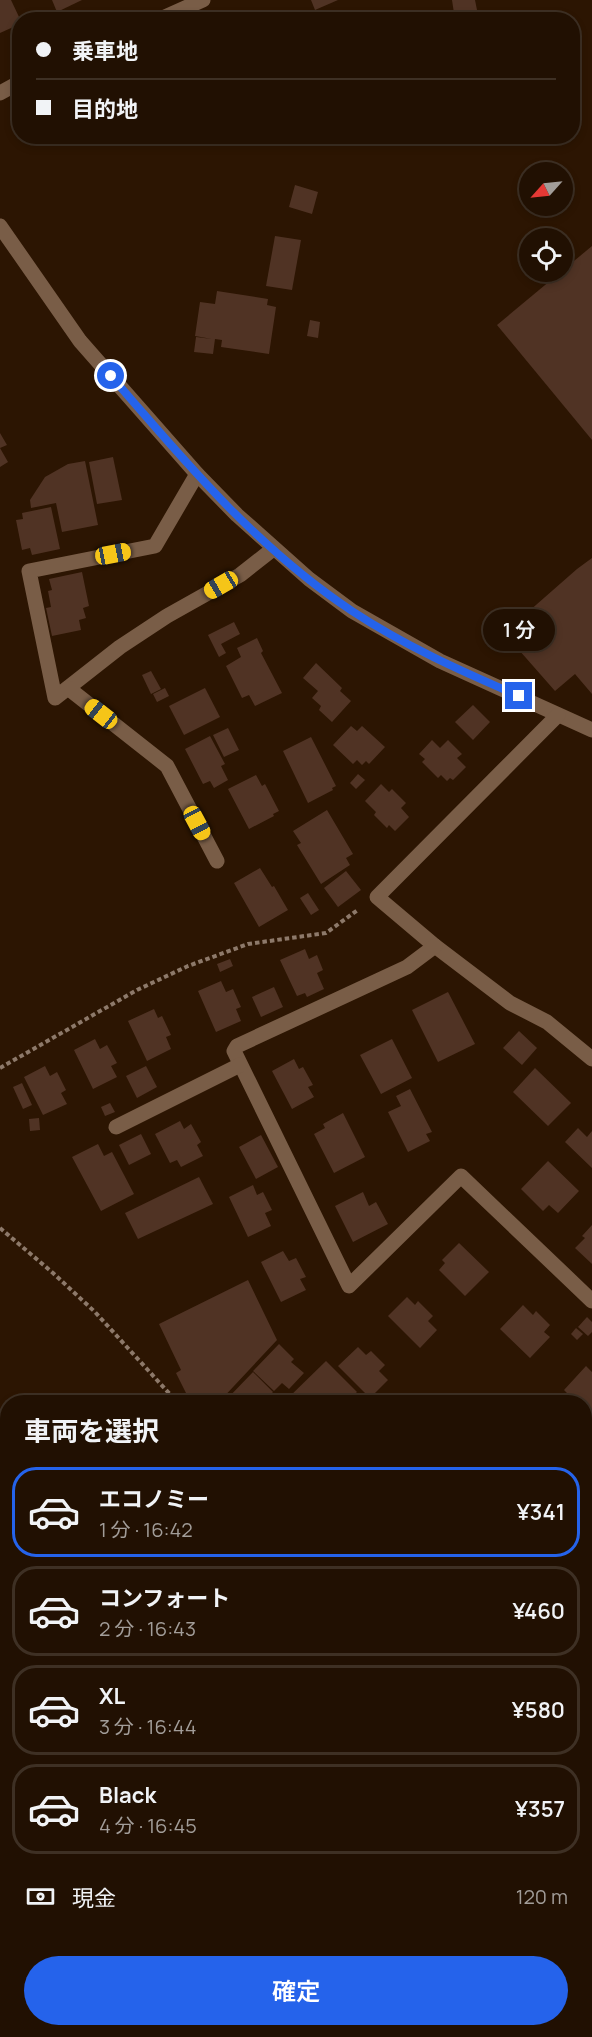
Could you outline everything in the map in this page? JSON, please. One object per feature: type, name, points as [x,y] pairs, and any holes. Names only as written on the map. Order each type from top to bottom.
[{"type":"street","points":[[176,12],[203,0]]},
{"type":"street","points":[[0,226],[80,341],[197,474],[273,549],[352,611],[389,634],[440,661],[592,729]]},
{"type":"street","points":[[197,474],[155,546],[29,571],[55,698],[120,647],[167,615],[240,574],[273,549]]},
{"type":"street","points":[[68,688],[167,766],[217,861]]},
{"type":"street","points":[[558,715],[377,897],[435,946],[510,1003],[547,1022],[592,1059]]},
{"type":"street","points":[[435,946],[406,967],[237,1046],[234,1051],[240,1065],[349,1286],[461,1176],[592,1301]]},
{"type":"street","points":[[116,1127],[240,1065]]},
{"type":"path","points":[[0,1068],[137,990],[188,966],[248,944],[326,933],[377,897]]},
{"type":"path","points":[[0,1228],[95,1312],[171,1395]]},
{"type":"building","points":[[0,0],[11,0],[17,12],[12,12],[12,28],[0,33]]},
{"type":"building","points":[[52,0],[82,0],[57,12]]},
{"type":"building","points":[[311,0],[338,0],[315,10]]},
{"type":"building","points":[[452,0],[475,0],[477,12],[454,12]]},
{"type":"building","points":[[295,185],[318,192],[312,214],[289,207]]},
{"type":"building","points":[[275,236],[301,240],[292,290],[266,286]]},
{"type":"building","points":[[592,246],[592,440],[497,325],[549,282],[573,282],[573,262]]},
{"type":"building","points":[[217,291],[268,299],[267,305],[276,307],[269,354],[221,347],[222,340],[215,339],[213,354],[194,352],[196,337],[212,339],[195,336],[200,302],[215,304]]},
{"type":"building","points":[[310,320],[320,322],[318,338],[307,336]]},
{"type":"building","points":[[0,433],[7,445],[0,448]]},
{"type":"building","points":[[0,448],[8,462],[0,467]]},
{"type":"building","points":[[113,457],[122,500],[97,504],[89,462]]},
{"type":"building","points":[[85,461],[98,525],[62,532],[56,503],[31,508],[30,500],[45,477],[68,464]]},
{"type":"building","points":[[51,507],[60,549],[32,555],[30,548],[22,550],[16,520],[23,519],[22,513]]},
{"type":"building","points":[[592,558],[592,694],[575,674],[555,691],[504,633]]},
{"type":"building","points":[[82,572],[89,606],[83,608],[86,618],[79,620],[81,630],[52,636],[46,608],[51,607],[48,591],[52,590],[49,579]]},
{"type":"building","points":[[234,622],[240,634],[221,644],[226,653],[219,657],[208,635]]},
{"type":"building","points":[[257,638],[263,651],[261,653],[282,693],[255,706],[249,695],[242,698],[226,666],[241,657],[237,648]]},
{"type":"building","points":[[316,663],[342,688],[340,691],[351,701],[332,722],[319,710],[321,706],[312,698],[318,691],[303,678]]},
{"type":"building","points":[[151,671],[161,689],[151,694],[142,675]]},
{"type":"building","points":[[165,688],[169,696],[157,702],[153,694]]},
{"type":"building","points":[[205,688],[220,717],[184,735],[169,706]]},
{"type":"building","points":[[473,705],[490,722],[473,740],[455,722]]},
{"type":"building","points":[[351,726],[357,731],[362,726],[385,747],[369,764],[366,761],[362,765],[357,760],[353,764],[333,745]]},
{"type":"building","points":[[228,728],[239,750],[224,757],[213,735]]},
{"type":"building","points":[[210,736],[225,764],[221,766],[228,780],[214,788],[210,781],[203,784],[185,749]]},
{"type":"building","points":[[311,737],[336,786],[332,788],[333,790],[308,803],[283,751]]},
{"type":"building","points":[[432,740],[440,748],[448,740],[462,754],[457,758],[466,767],[453,780],[450,778],[447,781],[441,775],[438,778],[422,762],[425,759],[419,754]]},
{"type":"building","points":[[358,774],[365,780],[356,789],[350,783]]},
{"type":"building","points":[[256,775],[262,786],[265,784],[279,811],[249,829],[228,789]]},
{"type":"building","points":[[381,784],[389,792],[392,789],[406,803],[401,808],[409,817],[395,831],[389,825],[387,828],[374,815],[376,812],[365,801]]},
{"type":"building","points":[[327,810],[353,854],[346,858],[350,865],[321,884],[297,845],[301,843],[293,831]]},
{"type":"building","points":[[260,868],[288,910],[259,927],[234,883]]},
{"type":"building","points":[[346,871],[361,890],[338,907],[324,888]]},
{"type":"building","points":[[308,893],[319,910],[311,915],[300,898]]},
{"type":"building","points":[[305,949],[309,959],[317,955],[323,970],[317,973],[324,989],[307,997],[305,993],[297,996],[280,960]]},
{"type":"building","points":[[230,959],[233,966],[220,972],[217,964]]},
{"type":"building","points":[[221,981],[226,992],[233,989],[241,1007],[236,1009],[241,1021],[216,1032],[198,991]]},
{"type":"building","points":[[274,987],[283,1007],[261,1017],[252,997]]},
{"type":"building","points":[[448,992],[475,1044],[438,1062],[412,1010]]},
{"type":"building","points":[[154,1009],[158,1018],[162,1016],[171,1035],[166,1037],[171,1049],[147,1061],[128,1021]]},
{"type":"building","points":[[519,1031],[537,1048],[522,1065],[503,1048]]},
{"type":"building","points":[[95,1039],[100,1049],[107,1045],[117,1063],[111,1066],[117,1077],[93,1089],[74,1050]]},
{"type":"building","points":[[392,1039],[412,1078],[381,1094],[360,1055]]},
{"type":"building","points":[[294,1059],[299,1069],[303,1067],[313,1085],[308,1087],[314,1097],[292,1109],[272,1071]]},
{"type":"building","points":[[45,1066],[50,1076],[57,1072],[66,1090],[61,1093],[67,1104],[43,1115],[24,1077]]},
{"type":"building","points":[[146,1066],[157,1087],[137,1098],[126,1076]]},
{"type":"building","points":[[535,1068],[571,1103],[548,1126],[513,1092]]},
{"type":"building","points":[[22,1083],[32,1105],[23,1109],[13,1087]]},
{"type":"building","points":[[410,1089],[432,1132],[426,1134],[430,1141],[408,1152],[388,1112],[401,1106],[396,1096]]},
{"type":"building","points":[[110,1103],[115,1112],[105,1116],[101,1107]]},
{"type":"building","points":[[343,1113],[365,1157],[334,1173],[314,1134],[325,1128],[323,1124]]},
{"type":"building","points":[[39,1118],[40,1130],[30,1131],[29,1119]]},
{"type":"building","points":[[180,1121],[184,1129],[191,1124],[201,1142],[197,1145],[203,1156],[181,1167],[177,1160],[170,1163],[155,1134]]},
{"type":"building","points":[[578,1128],[587,1137],[592,1131],[592,1168],[565,1142]]},
{"type":"building","points":[[141,1134],[151,1154],[129,1165],[119,1145]]},
{"type":"building","points":[[261,1135],[278,1167],[256,1179],[239,1147]]},
{"type":"building","points":[[98,1144],[104,1156],[112,1152],[134,1194],[101,1211],[72,1157]]},
{"type":"building","points":[[548,1161],[579,1191],[558,1213],[549,1205],[543,1211],[521,1189]]},
{"type":"building","points":[[199,1177],[213,1204],[138,1239],[125,1213]]},
{"type":"building","points":[[253,1185],[257,1195],[263,1192],[272,1210],[265,1213],[271,1226],[248,1237],[229,1197]]},
{"type":"building","points":[[363,1192],[369,1206],[376,1202],[388,1224],[353,1242],[335,1206]]},
{"type":"building","points":[[592,1225],[592,1264],[575,1248],[585,1238],[582,1236]]},
{"type":"building","points":[[459,1243],[489,1272],[465,1296],[439,1270],[445,1263],[442,1260]]},
{"type":"building","points":[[283,1251],[289,1261],[296,1258],[306,1277],[300,1279],[306,1290],[281,1302],[261,1262]]},
{"type":"building","points":[[248,1280],[277,1340],[226,1395],[189,1395],[186,1393],[176,1373],[181,1370],[159,1324]]},
{"type":"building","points":[[407,1297],[415,1305],[418,1301],[433,1316],[428,1321],[437,1330],[420,1348],[388,1316]]},
{"type":"building","points":[[523,1305],[533,1315],[536,1311],[550,1325],[544,1332],[550,1337],[530,1358],[500,1329]]},
{"type":"building","points":[[587,1317],[592,1322],[592,1332],[588,1336],[578,1327]]},
{"type":"building","points":[[576,1328],[583,1334],[577,1340],[571,1334]]},
{"type":"building","points":[[279,1344],[294,1359],[291,1362],[304,1373],[289,1389],[282,1383],[274,1391],[253,1371]]},
{"type":"building","points":[[358,1347],[366,1355],[371,1351],[385,1365],[379,1371],[388,1380],[373,1395],[367,1395],[338,1366]]},
{"type":"building","points":[[326,1361],[357,1392],[354,1395],[291,1395]]},
{"type":"building","points":[[586,1366],[592,1372],[592,1395],[569,1395],[564,1390]]},
{"type":"building","points":[[253,1372],[273,1392],[270,1395],[231,1395]]},
{"type":"route","points":[[111,376],[197,474],[273,549],[309,579],[352,611],[389,634],[440,661],[519,696]]}]
